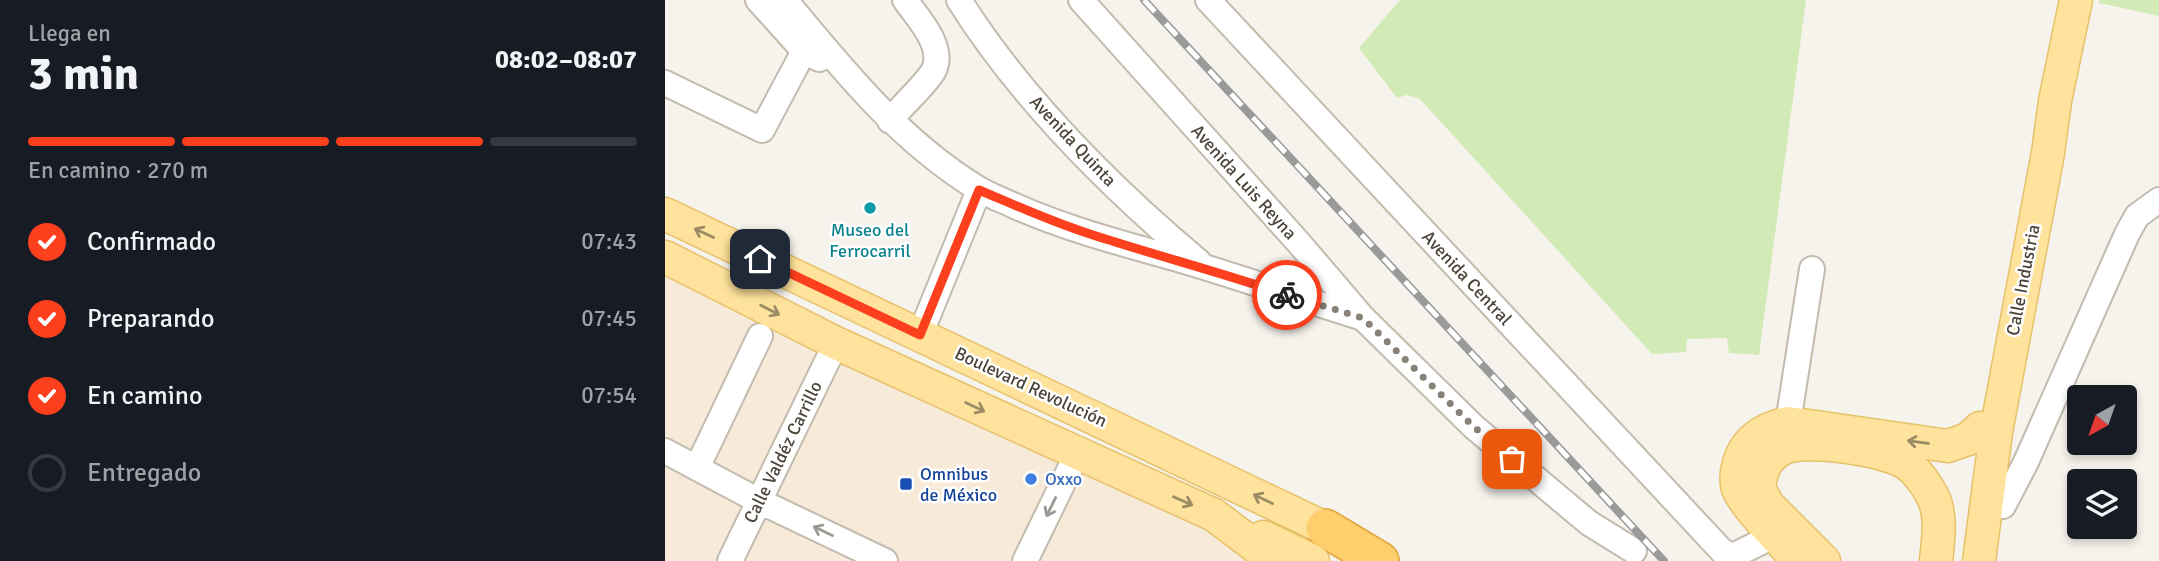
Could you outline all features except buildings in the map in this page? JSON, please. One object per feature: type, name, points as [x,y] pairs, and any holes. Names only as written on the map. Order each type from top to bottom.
[{"type":"highway","points":[[1319,545],[1380,561]]},
{"type":"main road","name":"Calle Industria","points":[[1974,552],[1980,428],[2069,4]]},
{"type":"main road","name":"Calle Industria","points":[[1974,552],[2047,153],[2069,4]]},
{"type":"main road","points":[[1974,552],[1996,538],[2003,506],[2063,122],[2069,4]]},
{"type":"main road","name":"Boulevard Revolución","points":[[665,214],[920,335],[1319,545],[1397,561]]},
{"type":"main road","points":[[665,257],[836,343],[1214,515],[1319,545]]},
{"type":"main road","points":[[1825,561],[1749,505],[1737,487],[1741,454],[1750,440],[1788,423],[1948,446],[1968,439],[1980,428]]},
{"type":"main road","points":[[1798,561],[1759,488],[1761,475],[1771,456],[1783,447],[1800,444],[1881,453],[1907,464],[1934,500],[1938,517],[1936,561]]},
{"type":"main road","points":[[1214,515],[1263,552],[1281,561]]},
{"type":"street","points":[[758,0],[804,51],[845,73]]},
{"type":"street","points":[[785,0],[845,73],[890,121],[937,161],[979,190],[1092,235],[1205,267],[1363,318]]},
{"type":"street","name":"Avenida Quinta","points":[[959,0],[1034,101],[1157,227],[1205,267]]},
{"type":"street","name":"Avenida Luis Reyna","points":[[1081,0],[1363,318],[1474,427],[1589,523],[1634,551]]},
{"type":"street","name":"Avenida Central","points":[[1208,0],[1727,555],[1733,556],[1783,531]]},
{"type":"street","points":[[890,121],[933,74],[937,51],[907,1]]},
{"type":"street","points":[[665,83],[762,130],[804,51]]},
{"type":"street","points":[[920,335],[979,190]]},
{"type":"street","points":[[2003,506],[2026,463],[2127,234],[2137,216],[2159,200]]},
{"type":"street","points":[[1788,423],[1812,268]]},
{"type":"street","points":[[697,468],[760,336]]},
{"type":"street","name":"Calle Valdéz Carrillo","points":[[730,561],[836,343]]},
{"type":"street","points":[[665,451],[884,561]]},
{"type":"street","points":[[1025,561],[1077,454]]},
{"type":"shaded area","points":[[665,252],[1303,561],[665,561]]},
{"type":"green space","points":[[1400,0],[1806,0],[1759,355],[1729,353],[1727,338],[1687,339],[1686,352],[1652,354],[1420,99],[1407,95],[1397,98],[1359,48]]},
{"type":"green space","points":[[2099,0],[2159,0],[2159,16],[2099,3]]},
{"type":"railway","points":[[1144,0],[1664,561]]},
{"type":"way so far","points":[[1287,295],[1363,318],[1474,427],[1512,459]]},
{"type":"place","name":"Museo del Ferrocarril","points":[[870,208]]},
{"type":"place","name":"Oxxo","points":[[1031,479]]},
{"type":"place","name":"Omnibus de México","points":[[906,484]]},
{"type":"route","points":[[760,259],[920,335],[979,190],[1092,235],[1205,267],[1287,295]]}]
